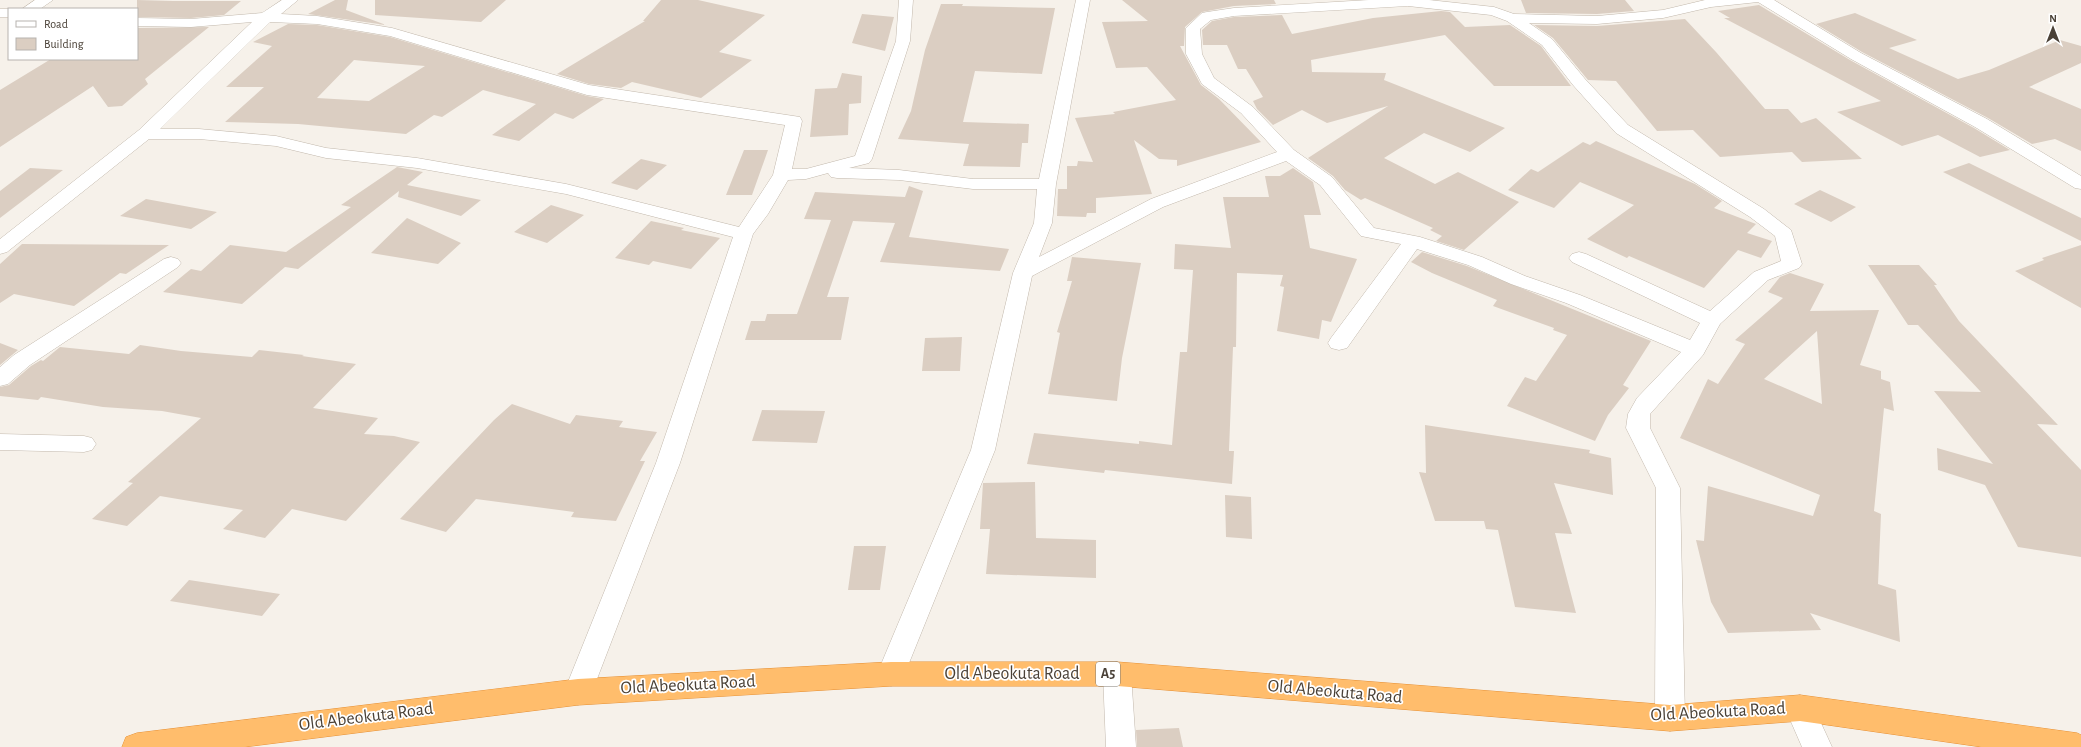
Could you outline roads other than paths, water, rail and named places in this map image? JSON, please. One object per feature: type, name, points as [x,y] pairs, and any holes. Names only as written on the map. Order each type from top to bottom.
[{"type":"highway","name":"Old Abeokuta Road","points":[[138,747],[578,692],[891,674],[1117,674],[1670,718],[1800,708],[2077,747]]},
{"type":"street","points":[[31,8],[46,0]]},
{"type":"street","points":[[0,248],[145,134],[266,17],[291,0]]},
{"type":"street","points":[[806,174],[863,159],[903,42],[906,0]]},
{"type":"street","points":[[891,674],[983,450],[1023,273],[1042,223],[1047,184],[1083,0]]},
{"type":"street","points":[[1512,18],[1597,20],[1663,14],[1717,1],[1753,0]]},
{"type":"street","points":[[1764,0],[1856,56],[1981,123],[2081,184]]},
{"type":"street","points":[[1670,718],[1668,488],[1650,449],[1638,428],[1639,414],[1645,404],[1695,350],[1712,320],[1761,276],[1792,264],[1784,234],[1757,213],[1622,129],[1579,82],[1547,42],[1512,18],[1494,11],[1408,2],[1382,2],[1234,12],[1207,16],[1193,28],[1194,54],[1208,81],[1246,110],[1288,154],[1326,181],[1368,232],[1413,241],[1476,261],[1518,280],[1573,299],[1695,350]]},
{"type":"street","points":[[138,22],[191,23],[266,17],[317,20],[392,32],[586,90],[794,121],[782,175],[759,214],[744,234],[668,463],[578,692]]},
{"type":"street","points":[[145,134],[199,134],[276,141],[326,153],[417,163],[566,189],[744,234]]},
{"type":"street","points":[[1023,273],[1157,203],[1288,154]]},
{"type":"street","points":[[782,175],[847,172],[899,175],[973,184],[1047,184]]},
{"type":"street","points":[[1338,343],[1413,241]]},
{"type":"street","points":[[1579,258],[1712,320]]},
{"type":"street","points":[[0,379],[22,360],[171,263]]},
{"type":"street","points":[[0,442],[84,444]]},
{"type":"street","points":[[1117,674],[1121,747]]},
{"type":"street","points":[[1800,708],[1817,747]]}]
